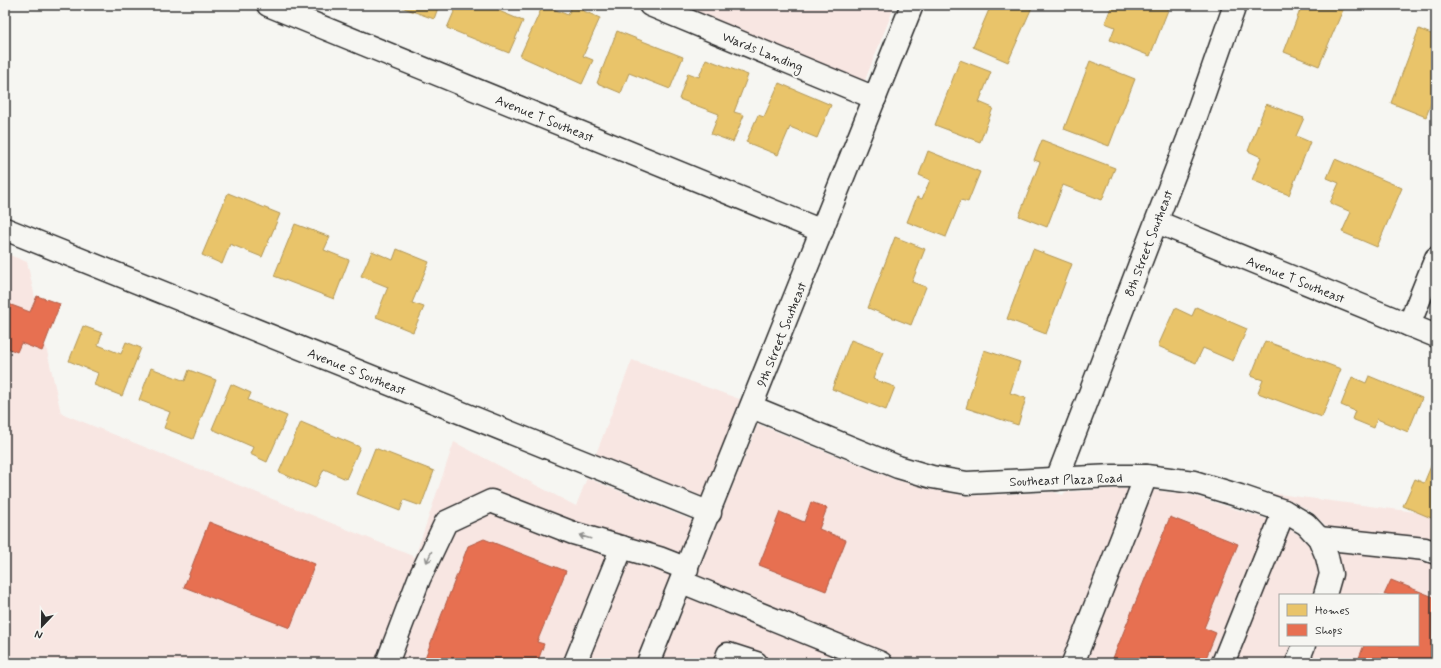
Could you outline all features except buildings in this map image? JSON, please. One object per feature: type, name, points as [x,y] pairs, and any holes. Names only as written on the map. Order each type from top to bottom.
[{"type":"street","name":"Avenue T Southeast","points":[[268,5],[822,231]]},
{"type":"street","name":"Wards Landing","points":[[650,5],[875,98]]},
{"type":"street","name":"9th Street Southeast","points":[[648,663],[710,513],[912,5]]},
{"type":"street","name":"8th Street Southeast","points":[[1057,479],[1191,132],[1235,5]]},
{"type":"street","name":"Avenue T Southeast","points":[[1157,222],[1436,336]]},
{"type":"street","name":"Avenue S Southeast","points":[[5,229],[710,513]]},
{"type":"street","points":[[1409,325],[1436,258]]},
{"type":"street","name":"Southeast Plaza Road","points":[[752,408],[898,466],[932,477],[967,483],[1113,476],[1146,476],[1194,482],[1284,511],[1306,524],[1319,538],[1327,557],[1330,574],[1325,594]]},
{"type":"street","points":[[1073,663],[1146,476]]},
{"type":"street","points":[[386,663],[419,579],[446,522],[491,501],[573,533],[659,558],[684,576],[881,663]]},
{"type":"street","points":[[1223,663],[1284,511]]},
{"type":"street","points":[[1319,538],[1425,549],[1436,553]]},
{"type":"street","points":[[575,663],[622,547]]},
{"type":"street","points":[[1297,663],[1304,646]]},
{"type":"street","points":[[724,663],[728,654],[756,663]]},
{"type":"shaded area","points":[[648,5],[895,5],[859,95]]},
{"type":"shaded area","points":[[5,253],[27,262],[61,413],[415,557],[454,442],[576,506],[587,478],[694,521],[636,663],[5,663]]},
{"type":"shaded area","points":[[632,360],[742,400],[704,497],[596,454]]},
{"type":"shaded area","points":[[758,424],[893,479],[929,489],[966,496],[1054,492],[1063,495],[1065,492],[1112,489],[1144,489],[1191,495],[1279,523],[1299,535],[1309,546],[1316,561],[1318,575],[1312,594],[1279,594],[1279,646],[1292,646],[1284,663],[661,663]]},
{"type":"shaded area","points":[[1270,493],[1423,513],[1436,519],[1436,663],[1309,663],[1317,646],[1419,646],[1419,594],[1337,594],[1342,571],[1339,553],[1328,528],[1312,512],[1290,500]]}]
